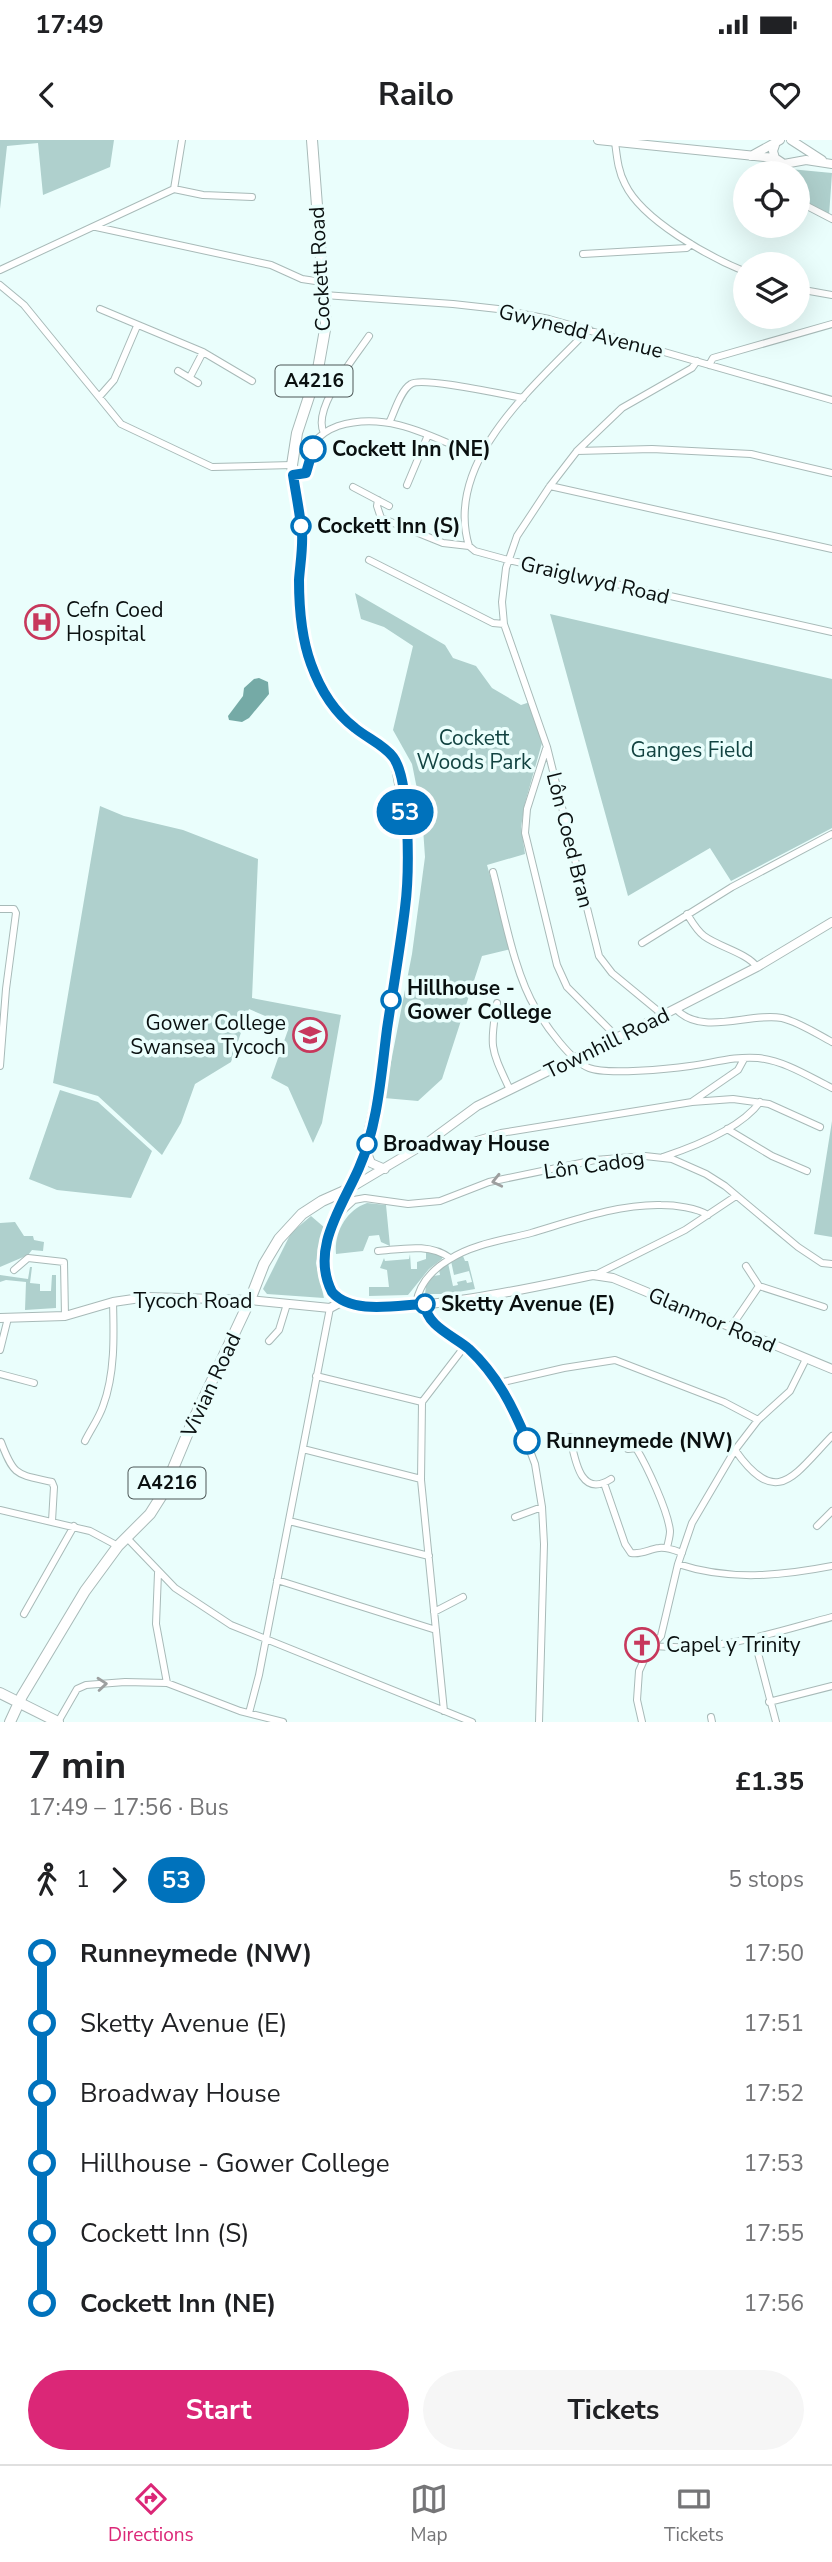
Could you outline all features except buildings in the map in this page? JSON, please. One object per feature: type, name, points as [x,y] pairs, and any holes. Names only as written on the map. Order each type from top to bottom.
[{"type":"main road","name":"Cockett Road","points":[[312,140],[325,336],[318,369],[297,433],[292,470],[302,535],[300,612],[310,662],[334,708],[394,758],[406,817],[408,865],[405,906],[379,1091],[365,1148],[349,1189]]},
{"type":"main road","name":"A4216","points":[[322,1201],[356,1174]]},
{"type":"main road","name":"Vivian Road","points":[[19,1703],[85,1591],[118,1546],[150,1514],[162,1495],[264,1264],[279,1239],[292,1223],[322,1201],[349,1189]]},
{"type":"main road","points":[[0,1693],[58,1722]]},
{"type":"main road","name":"A4216","points":[[10,1722],[19,1703]]},
{"type":"street","points":[[174,189],[182,140]]},
{"type":"street","points":[[598,140],[775,158],[780,161]]},
{"type":"street","points":[[793,141],[830,164]]},
{"type":"street","points":[[792,161],[798,155],[793,141]]},
{"type":"street","points":[[615,142],[620,173],[631,194],[672,232],[733,265]]},
{"type":"street","points":[[748,157],[778,142]]},
{"type":"street","points":[[775,158],[773,150],[778,142]]},
{"type":"street","points":[[803,161],[830,164]]},
{"type":"street","points":[[0,270],[174,189],[203,195],[252,197]]},
{"type":"street","points":[[810,208],[832,219]]},
{"type":"street","points":[[96,227],[271,265],[302,279],[323,282]]},
{"type":"street","points":[[583,254],[687,248],[691,244]]},
{"type":"street","points":[[0,285],[24,305],[121,424],[212,467],[292,470],[306,473],[316,440],[324,433],[346,424],[390,421],[480,457]]},
{"type":"street","points":[[810,291],[832,295]]},
{"type":"street","name":"Gwynedd Avenue","points":[[324,295],[498,309],[589,329],[832,400]]},
{"type":"street","points":[[100,309],[203,352],[252,381]]},
{"type":"street","points":[[99,397],[114,380],[137,326]]},
{"type":"street","points":[[709,365],[713,358],[830,327]]},
{"type":"street","points":[[469,546],[466,526],[468,490],[480,457],[497,427],[589,329]]},
{"type":"street","points":[[324,433],[320,423],[324,408],[369,336]]},
{"type":"street","points":[[190,377],[203,352]]},
{"type":"street","name":"Lôn Coed Bran","points":[[663,1015],[611,973],[599,956],[547,747],[503,624],[503,588],[508,560],[517,536],[577,451],[622,408],[692,368],[697,361]]},
{"type":"street","points":[[177,371],[198,383]]},
{"type":"street","points":[[390,421],[408,385],[415,382],[432,382],[523,398]]},
{"type":"street","points":[[407,485],[428,435]]},
{"type":"street","points":[[577,451],[652,449],[751,454],[832,473]]},
{"type":"street","points":[[550,486],[832,549]]},
{"type":"street","name":"Graiglwyd Road","points":[[353,487],[389,506]]},
{"type":"street","name":"Graiglwyd Road","points":[[379,500],[377,506],[381,518],[443,543],[469,546],[475,551],[508,560],[832,632]]},
{"type":"street","points":[[369,561],[493,622],[503,624]]},
{"type":"street","points":[[547,747],[524,822],[528,849],[557,965],[567,987],[618,1038]]},
{"type":"street","points":[[642,943],[687,914],[832,834]]},
{"type":"street","points":[[493,872],[519,968],[535,1008],[575,1059],[591,1069],[607,1071],[691,1066],[709,1061],[775,1061],[832,1088]]},
{"type":"street","points":[[0,909],[14,909],[16,913],[3,989],[0,1066]]},
{"type":"street","points":[[687,914],[701,935],[727,950],[752,959],[757,967]]},
{"type":"street","name":"Townhill Road","points":[[349,1189],[428,1142],[477,1106],[676,1009],[757,967],[832,922]]},
{"type":"street","points":[[498,1003],[491,1036],[492,1050],[510,1090]]},
{"type":"street","points":[[676,1009],[691,1020],[715,1022],[782,1018],[832,1042]]},
{"type":"street","points":[[692,1102],[738,1070],[744,1059]]},
{"type":"street","points":[[428,1142],[436,1148],[449,1148],[501,1133],[692,1102],[747,1099],[769,1104],[820,1127]]},
{"type":"street","points":[[661,1158],[689,1149],[727,1129],[760,1102]]},
{"type":"street","points":[[727,1129],[772,1156],[807,1171]]},
{"type":"street","points":[[365,1148],[371,1163],[385,1169]]},
{"type":"street","name":"Lôn Cadog","points":[[335,1219],[354,1200],[365,1198],[408,1204],[440,1201],[489,1182],[595,1160],[645,1156],[695,1168],[726,1186],[798,1247],[822,1263],[832,1264]]},
{"type":"street","points":[[249,1713],[266,1639],[330,1308],[343,1301],[332,1292],[325,1265],[326,1242],[349,1189]]},
{"type":"street","points":[[593,1275],[663,1242],[736,1196]]},
{"type":"street","points":[[539,1722],[544,1544],[542,1507],[535,1464],[516,1413],[499,1384],[465,1346],[432,1321],[421,1304],[418,1292],[450,1258],[481,1246],[614,1210],[661,1205],[708,1214]]},
{"type":"street","points":[[378,1251],[433,1249],[450,1258]]},
{"type":"street","points":[[15,1270],[28,1258],[64,1262],[65,1316]]},
{"type":"street","points":[[746,1266],[759,1286],[824,1307]]},
{"type":"street","name":"Glanmor Road","points":[[343,1301],[365,1306],[458,1302],[593,1275],[613,1278],[832,1369]]},
{"type":"street","points":[[731,1327],[759,1286]]},
{"type":"street","name":"Tycoch Road","points":[[4,1318],[65,1316],[113,1302],[147,1297],[250,1300],[330,1308]]},
{"type":"street","points":[[85,1440],[103,1406],[108,1388],[114,1336],[113,1302]]},
{"type":"street","points":[[269,1341],[279,1330],[287,1304]]},
{"type":"street","points":[[0,1350],[4,1318]]},
{"type":"street","points":[[444,1711],[421,1479],[422,1402],[465,1346]]},
{"type":"street","points":[[642,1722],[637,1700],[639,1671],[648,1651],[661,1636],[678,1564],[692,1523],[735,1450],[758,1420],[790,1391],[806,1359]]},
{"type":"street","points":[[499,1384],[564,1368],[615,1360],[724,1402],[758,1420]]},
{"type":"street","points":[[0,1374],[34,1383]]},
{"type":"street","points":[[316,1376],[422,1402]]},
{"type":"street","points":[[735,1450],[746,1467],[764,1481],[774,1484],[788,1480],[832,1436]]},
{"type":"street","points":[[570,1437],[580,1474],[585,1481],[592,1485],[608,1481],[625,1544],[631,1553],[638,1555],[656,1548],[667,1548],[682,1553]]},
{"type":"street","points":[[1,1442],[13,1470],[23,1476],[52,1482],[52,1521]]},
{"type":"street","points":[[628,1449],[636,1448],[643,1442]]},
{"type":"street","points":[[636,1448],[645,1463],[667,1521],[670,1536],[667,1548]]},
{"type":"street","points":[[303,1449],[421,1479]]},
{"type":"street","points":[[515,1517],[542,1507]]},
{"type":"street","points":[[817,1526],[832,1511]]},
{"type":"street","points":[[1,1512],[74,1526],[118,1546]]},
{"type":"street","points":[[289,1521],[429,1556]]},
{"type":"street","points":[[24,1614],[74,1526]]},
{"type":"street","points":[[127,1538],[158,1573],[193,1602],[222,1619],[471,1722]]},
{"type":"street","points":[[678,1564],[724,1575],[767,1575],[832,1566]]},
{"type":"street","points":[[158,1573],[156,1624],[167,1683]]},
{"type":"street","points":[[277,1580],[436,1630]]},
{"type":"street","points":[[434,1612],[463,1597]]},
{"type":"street","points":[[654,1646],[705,1648],[754,1638],[832,1616]]},
{"type":"street","points":[[754,1638],[776,1722]]},
{"type":"street","points":[[58,1722],[74,1692],[81,1687],[125,1682],[167,1683],[249,1713],[283,1722]]},
{"type":"street","points":[[769,1702],[832,1686]]},
{"type":"green space","points":[[0,140],[114,140],[110,167],[43,195],[38,143],[7,146],[0,209]]},
{"type":"green space","points":[[810,171],[832,173],[829,216],[810,204]]},
{"type":"green space","name":"Cockett Woods Park","points":[[355,593],[445,645],[453,658],[476,666],[492,688],[521,705],[530,702],[542,743],[521,827],[525,854],[487,865],[511,949],[482,956],[442,1079],[418,1101],[384,1098],[412,954],[425,857],[422,814],[412,764],[393,730],[413,646],[384,627],[361,619]]},
{"type":"green space","name":"Ganges Field","points":[[550,614],[832,679],[832,828],[731,881],[710,848],[628,896]]},
{"type":"green space","points":[[100,806],[124,816],[183,830],[258,859],[252,998],[341,1015],[322,1123],[313,1143],[288,1087],[271,1078],[288,1030],[249,1009],[231,1062],[195,1084],[181,1123],[162,1155],[98,1096],[53,1083]]},
{"type":"green space","points":[[60,1090],[98,1102],[152,1151],[131,1198],[57,1190],[29,1179]]},
{"type":"green space","points":[[832,1121],[832,1237],[814,1234]]},
{"type":"green space","points":[[367,1203],[386,1205],[390,1246],[381,1242],[379,1235],[369,1236],[363,1251],[336,1254],[337,1238],[343,1223],[353,1211]]},
{"type":"green space","points":[[311,1216],[325,1228],[316,1263],[324,1298],[267,1294],[263,1289],[291,1233]]},
{"type":"green space","points":[[15,1222],[24,1236],[33,1236],[34,1240],[44,1242],[43,1251],[32,1250],[28,1255],[0,1267],[0,1223]]},
{"type":"green space","points":[[433,1252],[442,1256],[442,1259],[429,1269],[408,1295],[369,1296],[369,1287],[389,1287],[387,1270],[380,1268],[384,1258],[385,1261],[409,1259],[410,1254],[411,1269],[417,1269],[417,1262],[426,1259],[426,1253]]},
{"type":"green space","points":[[463,1256],[465,1261],[468,1261],[475,1289],[425,1294],[426,1286],[433,1276],[440,1275],[439,1270],[448,1263],[453,1286],[466,1280],[467,1283],[472,1282],[469,1271],[454,1275],[451,1261]]},
{"type":"green space","points":[[30,1267],[30,1283],[40,1284],[40,1291],[51,1291],[52,1275],[56,1275],[56,1308],[25,1310],[26,1282],[0,1282],[0,1275],[28,1279]]},
{"type":"shaded area","points":[[259,678],[268,682],[269,694],[249,718],[242,722],[229,720],[228,716],[243,696],[244,688]]},
{"type":"bus line","name":"53","points":[[313,449],[306,473],[293,475],[302,535],[299,609],[305,644],[311,666],[334,708],[394,758],[406,817],[408,844],[405,906],[376,1111],[359,1168],[329,1234],[324,1256],[325,1272],[332,1292],[349,1303],[365,1306],[425,1304],[426,1314],[432,1321],[471,1351],[499,1384],[516,1413],[527,1441]]},
{"type":"place","name":"Cockett Inn (NE)","points":[[313,449]]},
{"type":"place","name":"Cockett Inn (S)","points":[[301,526]]},
{"type":"place","name":"Cefn Coed Hospital","points":[[42,622]]},
{"type":"place","name":"Hillhouse - Gower College","points":[[391,1000]]},
{"type":"place","name":"Gower College Swansea Tycoch","points":[[310,1035]]},
{"type":"place","name":"Broadway House","points":[[367,1144]]},
{"type":"place","name":"Sketty Avenue (E)","points":[[425,1304]]},
{"type":"place","name":"Runneymede (NW)","points":[[527,1441]]},
{"type":"place","name":"Capel y Trinity","points":[[642,1645]]}]
